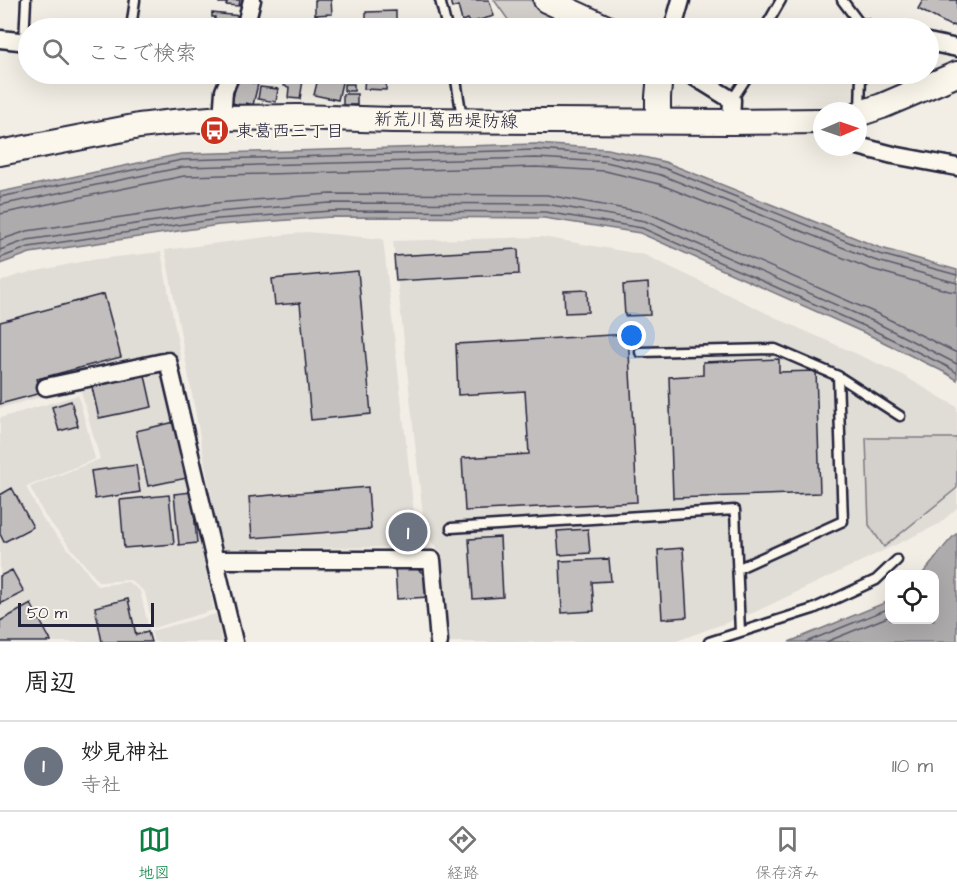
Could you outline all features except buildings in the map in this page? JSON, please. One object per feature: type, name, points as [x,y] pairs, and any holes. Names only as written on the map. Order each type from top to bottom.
[{"type":"main road","points":[[546,0],[585,18]]},
{"type":"main road","points":[[939,82],[957,74]]},
{"type":"main road","points":[[658,122],[659,84]]},
{"type":"main road","points":[[867,111],[934,84]]},
{"type":"main road","name":"新荒川葛西堤防線","points":[[0,153],[139,126],[222,118],[658,122],[731,111],[813,124]]},
{"type":"street","points":[[248,18],[252,0]]},
{"type":"street","points":[[676,18],[681,0]]},
{"type":"street","points":[[0,39],[18,41]]},
{"type":"street","points":[[939,44],[957,48]]},
{"type":"street","points":[[222,118],[226,84]]},
{"type":"street","points":[[701,84],[731,111]]},
{"type":"street","points":[[867,148],[957,167]]},
{"type":"street","points":[[46,387],[168,361],[234,642]]},
{"type":"street","points":[[215,560],[432,560],[439,642]]},
{"type":"lane","points":[[26,0],[26,18]]},
{"type":"lane","points":[[132,18],[135,0]]},
{"type":"lane","points":[[440,0],[444,18]]},
{"type":"lane","points":[[771,18],[781,0]]},
{"type":"lane","points":[[842,0],[856,18]]},
{"type":"lane","points":[[456,84],[462,121]]},
{"type":"lane","points":[[731,111],[744,84]]},
{"type":"lane","points":[[860,84],[860,102]]},
{"type":"lane","points":[[639,352],[775,349],[837,376],[900,416]]},
{"type":"lane","points":[[738,569],[843,521],[837,376]]},
{"type":"lane","points":[[451,528],[735,510],[740,632]]},
{"type":"lane","points":[[709,642],[813,609],[876,580],[897,560]]},
{"type":"shaded area","points":[[494,0],[530,0],[546,13],[558,18],[507,18]]},
{"type":"shaded area","points":[[307,232],[383,239],[414,513],[395,514],[397,547],[221,549],[165,250]]},
{"type":"shaded area","points":[[542,237],[645,255],[899,373],[957,407],[957,508],[939,524],[755,612],[674,642],[448,642],[442,554],[425,534],[393,241]]},
{"type":"shaded area","points":[[161,252],[181,360],[0,408],[0,282],[18,275],[90,260]]},
{"type":"shaded area","points":[[164,368],[214,610],[153,628],[145,592],[130,580],[99,582],[45,516],[30,487],[100,459],[81,391]]},
{"type":"shaded area","points":[[78,395],[95,459],[26,487],[44,521],[97,586],[128,582],[140,591],[152,642],[0,642],[0,418]]},
{"type":"shaded area","points":[[866,438],[957,438],[957,488],[884,547],[869,525]]},
{"type":"shaded area","points":[[216,614],[222,642],[154,642],[151,631]]},
{"type":"water","points":[[536,144],[608,149],[665,162],[878,247],[957,270],[957,380],[869,335],[640,233],[544,218],[331,217],[219,225],[30,253],[0,264],[0,192],[181,154]]},
{"type":"water","points":[[957,533],[957,642],[789,642],[885,603],[885,624],[939,624],[939,570],[926,570]]},
{"type":"place","name":"東葛西三丁目","points":[[215,131]]},
{"type":"place","name":"妙見神社","points":[[408,532]]}]
